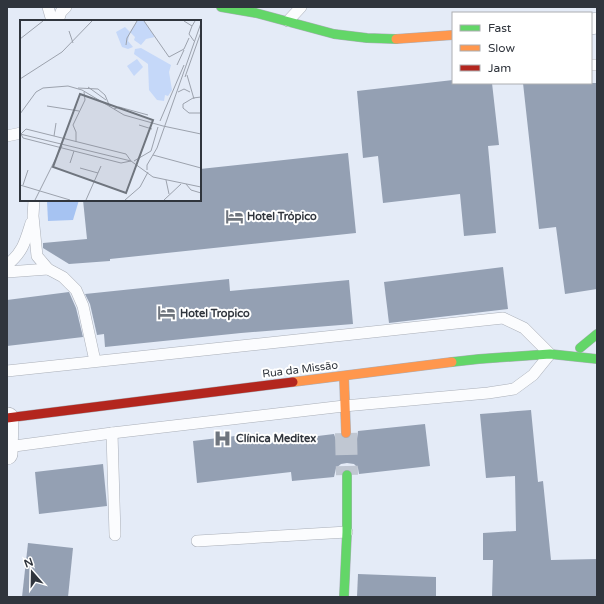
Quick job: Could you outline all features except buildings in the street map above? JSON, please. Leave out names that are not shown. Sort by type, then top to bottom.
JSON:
[{"type":"main road","points":[[221,7],[253,10],[334,34],[378,39],[452,35]]},
{"type":"main road","points":[[580,348],[597,334]]},
{"type":"main road","points":[[550,354],[597,343]]},
{"type":"main road","name":"Rua da Missão","points":[[7,413],[479,360],[550,354],[597,359]]},
{"type":"main road","points":[[344,376],[346,433]]},
{"type":"main road","points":[[344,597],[348,532],[347,475]]},
{"type":"street","points":[[7,413],[7,450]]},
{"type":"lane","points":[[48,7],[52,20]]},
{"type":"lane","points":[[58,20],[61,12],[66,7]]},
{"type":"lane","points":[[288,21],[301,7]]},
{"type":"lane","points":[[7,136],[20,133]]},
{"type":"lane","points":[[34,201],[33,216],[37,256],[48,268],[63,277],[76,290],[84,306],[95,361]]},
{"type":"lane","points":[[7,265],[19,254],[24,244],[33,216]]},
{"type":"lane","points":[[7,272],[48,268]]},
{"type":"lane","points":[[7,371],[502,318],[524,328],[550,354],[533,375],[514,389],[488,393],[344,406],[112,434],[7,450]]},
{"type":"lane","points":[[112,434],[115,535]]},
{"type":"lane","points":[[197,541],[348,532]]},
{"type":"water","points":[[47,201],[79,201],[73,220],[48,221]]},
{"type":"tunnel","points":[[346,433],[347,475]]},
{"type":"traffic: fast","points":[[221,7],[256,13],[334,34],[367,38],[396,39]]},
{"type":"traffic: fast","points":[[580,348],[597,334]]},
{"type":"traffic: fast","points":[[452,362],[550,354],[597,359]]},
{"type":"traffic: fast","points":[[344,597],[347,532],[347,475]]},
{"type":"traffic: slow","points":[[396,39],[452,35]]},
{"type":"traffic: slow","points":[[293,382],[452,362]]},
{"type":"traffic: slow","points":[[344,376],[346,433]]},
{"type":"traffic: jam","points":[[7,418],[293,382]]},
{"type":"place","name":"Hotel Trópico","points":[[234,216]]},
{"type":"place","name":"Hotel Tropico","points":[[167,313]]},
{"type":"place","name":"Clínica Meditex","points":[[223,438]]}]
